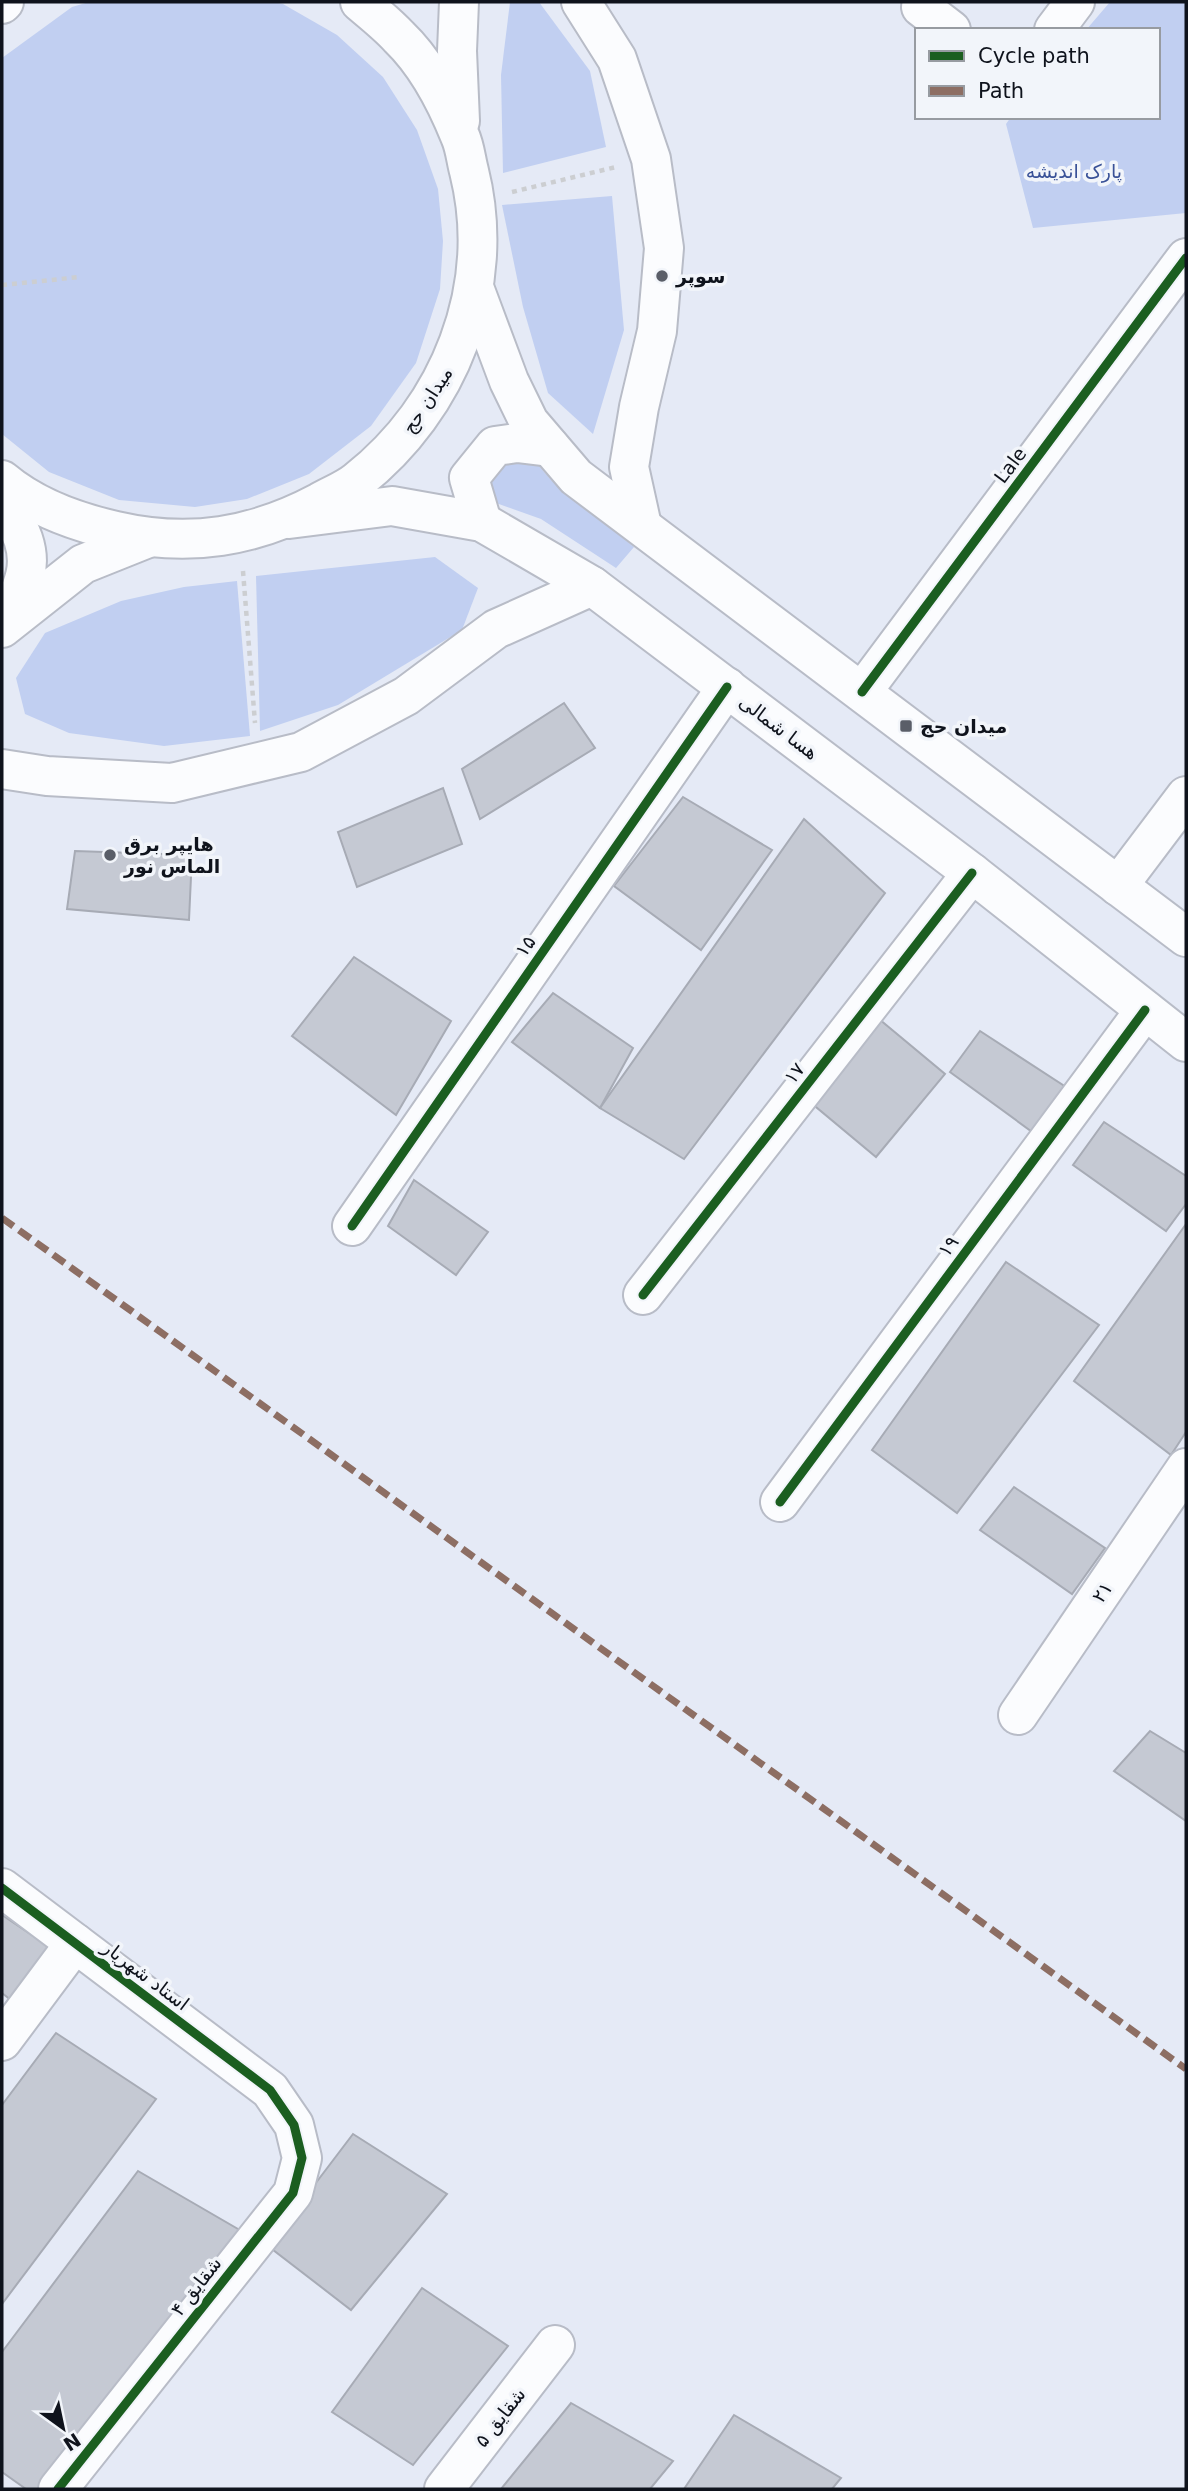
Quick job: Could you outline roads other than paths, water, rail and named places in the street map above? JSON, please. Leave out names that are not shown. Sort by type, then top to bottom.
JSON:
[{"type":"main road","name":"میدان حج","points":[[2,480],[15,491],[78,523],[148,538],[194,540],[240,534],[289,519],[356,482],[412,429],[452,363],[475,290],[479,245],[477,200],[461,137],[436,85],[401,38],[360,2]]},
{"type":"main road","points":[[459,2],[457,51],[461,137]]},
{"type":"main road","points":[[581,2],[617,59],[651,159],[664,248],[657,331],[639,407],[629,467],[642,526]]},
{"type":"main road","points":[[1056,28],[1075,2]]},
{"type":"main road","points":[[921,7],[948,28]]},
{"type":"main road","name":"Lale","points":[[862,692],[1186,258]]},
{"type":"main road","points":[[475,290],[509,381],[529,422],[576,477],[1186,937]]},
{"type":"main road","points":[[482,522],[468,478],[495,446],[517,443],[550,447]]},
{"type":"main road","name":"هسا شمالی","points":[[289,519],[392,506],[482,522],[592,586],[972,873],[1186,1042]]},
{"type":"main road","points":[[2,511],[19,526],[25,545],[26,573],[4,625]]},
{"type":"main road","points":[[4,625],[83,564],[148,538]]},
{"type":"main road","points":[[2,769],[47,776],[172,783],[301,752],[406,696],[496,629],[592,586]]},
{"type":"main road","name":"۱۵","points":[[352,1226],[727,687]]},
{"type":"main road","points":[[1118,886],[1186,796]]},
{"type":"main road","name":"۱۷","points":[[643,1295],[972,873]]},
{"type":"main road","name":"۱۹","points":[[780,1502],[1145,1010]]},
{"type":"main road","name":"۲۱","points":[[1018,1715],[1186,1468]]},
{"type":"main road","name":"استاد شهریار","points":[[2,1888],[270,2090]]},
{"type":"main road","points":[[2,2041],[75,1943]]},
{"type":"main road","name":"شقایق ۴","points":[[58,2489],[293,2193],[302,2158],[294,2125],[270,2090]]},
{"type":"main road","name":"شقایق ۵","points":[[444,2489],[555,2345]]},
{"type":"place","name":"سوپر","points":[[662,276]]},
{"type":"place","name":"میدان حج","points":[[906,726]]},
{"type":"place","name":"هایپر برق الماس نور","points":[[110,855]]},
{"type":"park label","name":"پارک اندیشه","points":[[1074,171]]}]
